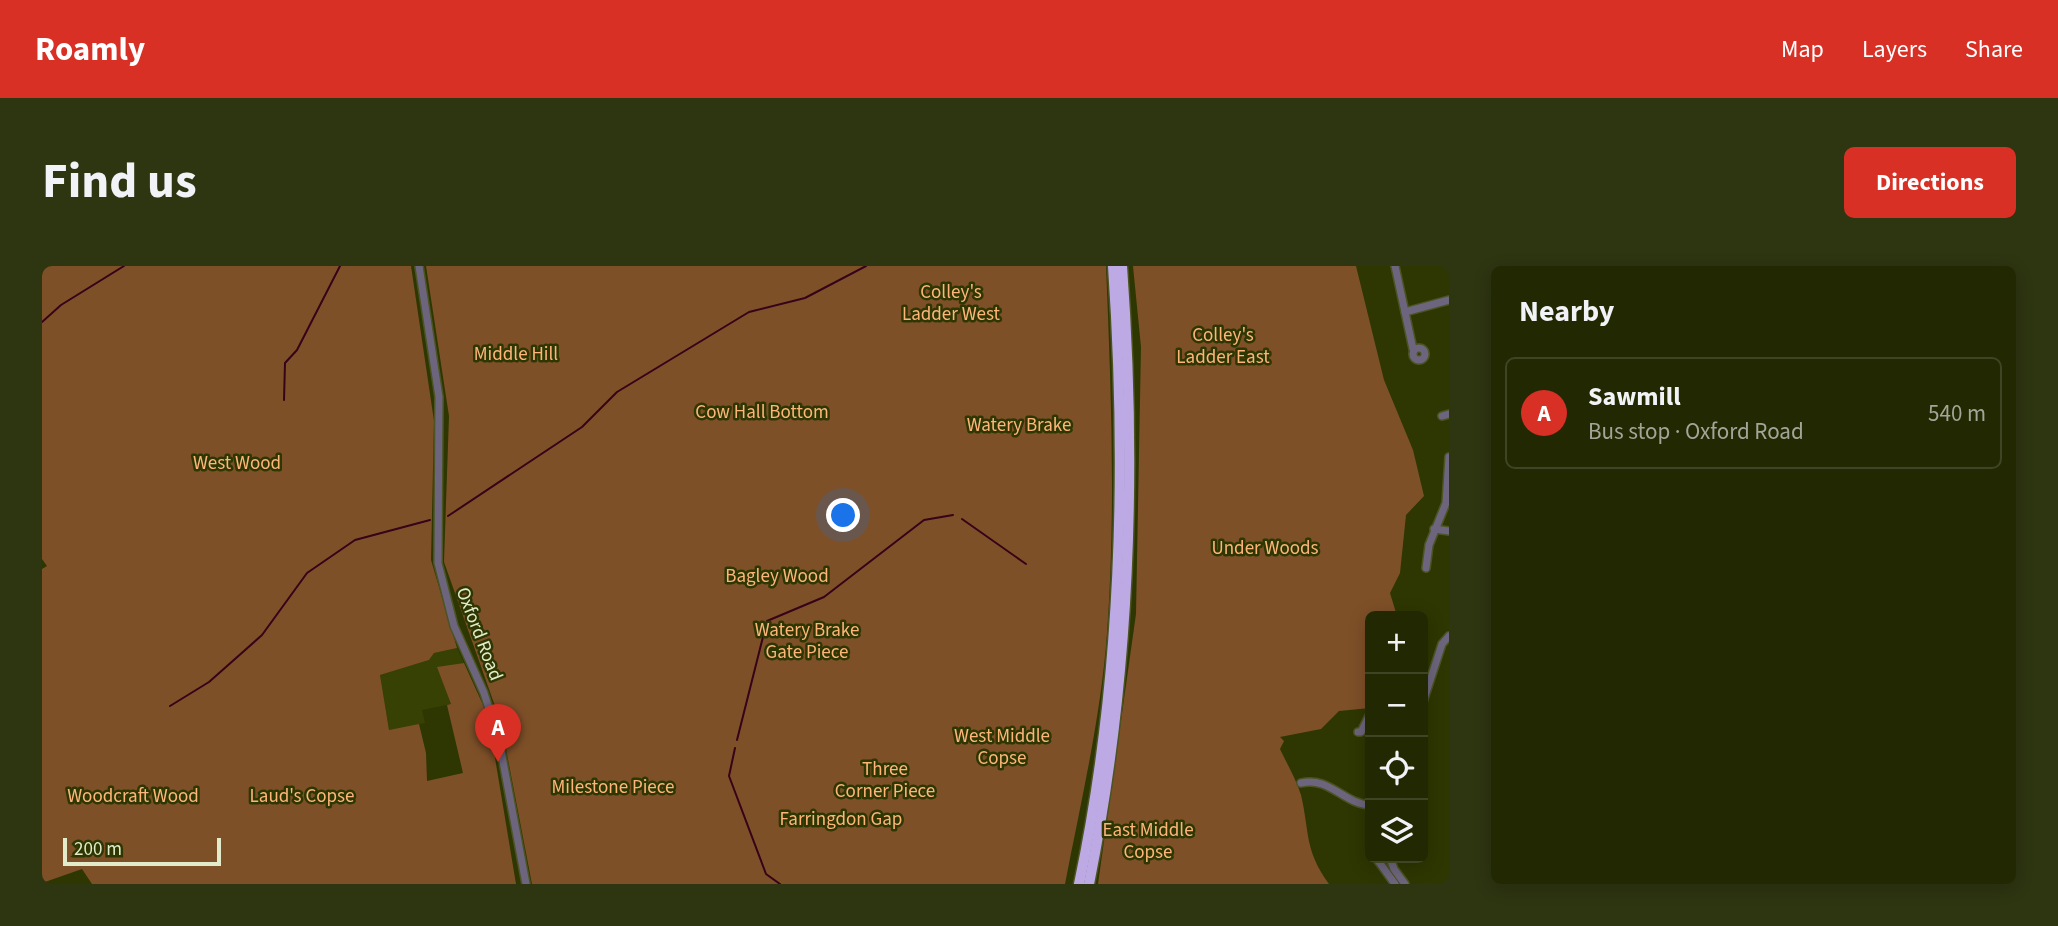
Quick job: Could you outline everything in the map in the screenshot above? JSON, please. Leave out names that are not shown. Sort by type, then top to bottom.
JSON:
[{"type":"highway","points":[[1079,884],[1097,784],[1116,609],[1121,442],[1113,266]]},
{"type":"highway","points":[[1089,884],[1106,785],[1126,596],[1130,442],[1122,266]]},
{"type":"street","name":"Oxford Road","points":[[419,266],[439,397],[438,563],[454,626],[484,693],[499,740],[526,884]]},
{"type":"street","points":[[1395,266],[1413,349]]},
{"type":"street","points":[[1405,312],[1449,300]]},
{"type":"street","points":[[1426,568],[1434,530],[1446,503],[1449,457]]},
{"type":"street","points":[[1434,530],[1449,531]]},
{"type":"street","points":[[1428,687],[1442,644],[1449,636]]},
{"type":"street","points":[[1358,732],[1361,732],[1365,724]]},
{"type":"street","points":[[1301,783],[1314,780],[1337,789],[1356,804],[1365,805]]},
{"type":"street","points":[[1380,863],[1395,884]]},
{"type":"street","points":[[1391,863],[1405,884]]},
{"type":"shaded area","points":[[457,648],[464,663],[438,668],[451,704],[422,710],[425,723],[389,730],[380,675],[429,660],[434,653]]},
{"type":"green space","name":"West Wood","points":[[42,266],[411,266],[434,421],[431,560],[457,648],[434,653],[429,660],[380,675],[389,730],[419,724],[426,753],[427,781],[463,773],[447,705],[451,704],[437,667],[464,663],[488,716],[516,884],[92,884],[82,869],[42,883],[42,569],[47,566],[42,559]]},
{"type":"green space","name":"Bagley Wood","points":[[426,266],[1106,266],[1112,495],[1107,633],[1095,727],[1065,884],[532,884],[501,723],[444,562],[449,416]]},
{"type":"green space","name":"Under Woods","points":[[1133,266],[1356,266],[1384,380],[1413,450],[1424,496],[1406,515],[1400,573],[1390,593],[1395,611],[1365,611],[1365,708],[1339,711],[1321,729],[1280,737],[1284,741],[1280,749],[1301,795],[1315,861],[1329,884],[1098,884],[1136,614],[1141,347]]},
{"type":"waterway","points":[[42,322],[61,305],[124,266]]},
{"type":"waterway","points":[[284,400],[285,363],[297,350],[340,266]]},
{"type":"waterway","points":[[448,516],[582,427],[617,392],[749,312],[805,298],[866,266]]},
{"type":"waterway","points":[[737,740],[767,621],[824,597],[924,520],[953,515]]},
{"type":"waterway","points":[[962,519],[1026,564]]},
{"type":"waterway","points":[[170,706],[209,682],[262,635],[307,573],[355,540],[430,520]]},
{"type":"waterway","points":[[735,748],[729,776],[766,874],[780,884]]},
{"type":"place","name":"Sawmill","points":[[498,762]]},
{"type":"park label","name":"Colley's Ladder West","points":[[951,303]]},
{"type":"park label","name":"Colley's Ladder East","points":[[1223,346]]},
{"type":"park label","name":"Middle Hill","points":[[516,354]]},
{"type":"park label","name":"Cow Hall Bottom","points":[[762,412]]},
{"type":"park label","name":"Watery Brake","points":[[1019,425]]},
{"type":"park label","name":"Watery Brake Gate Piece","points":[[807,641]]},
{"type":"park label","name":"West Middle Copse","points":[[1002,747]]},
{"type":"park label","name":"Three Corner Piece","points":[[885,780]]},
{"type":"park label","name":"Milestone Piece","points":[[613,787]]},
{"type":"park label","name":"Woodcraft Wood","points":[[133,796]]},
{"type":"park label","name":"Laud's Copse","points":[[302,796]]},
{"type":"park label","name":"Farringdon Gap","points":[[841,819]]},
{"type":"park label","name":"East Middle Copse","points":[[1148,841]]}]
